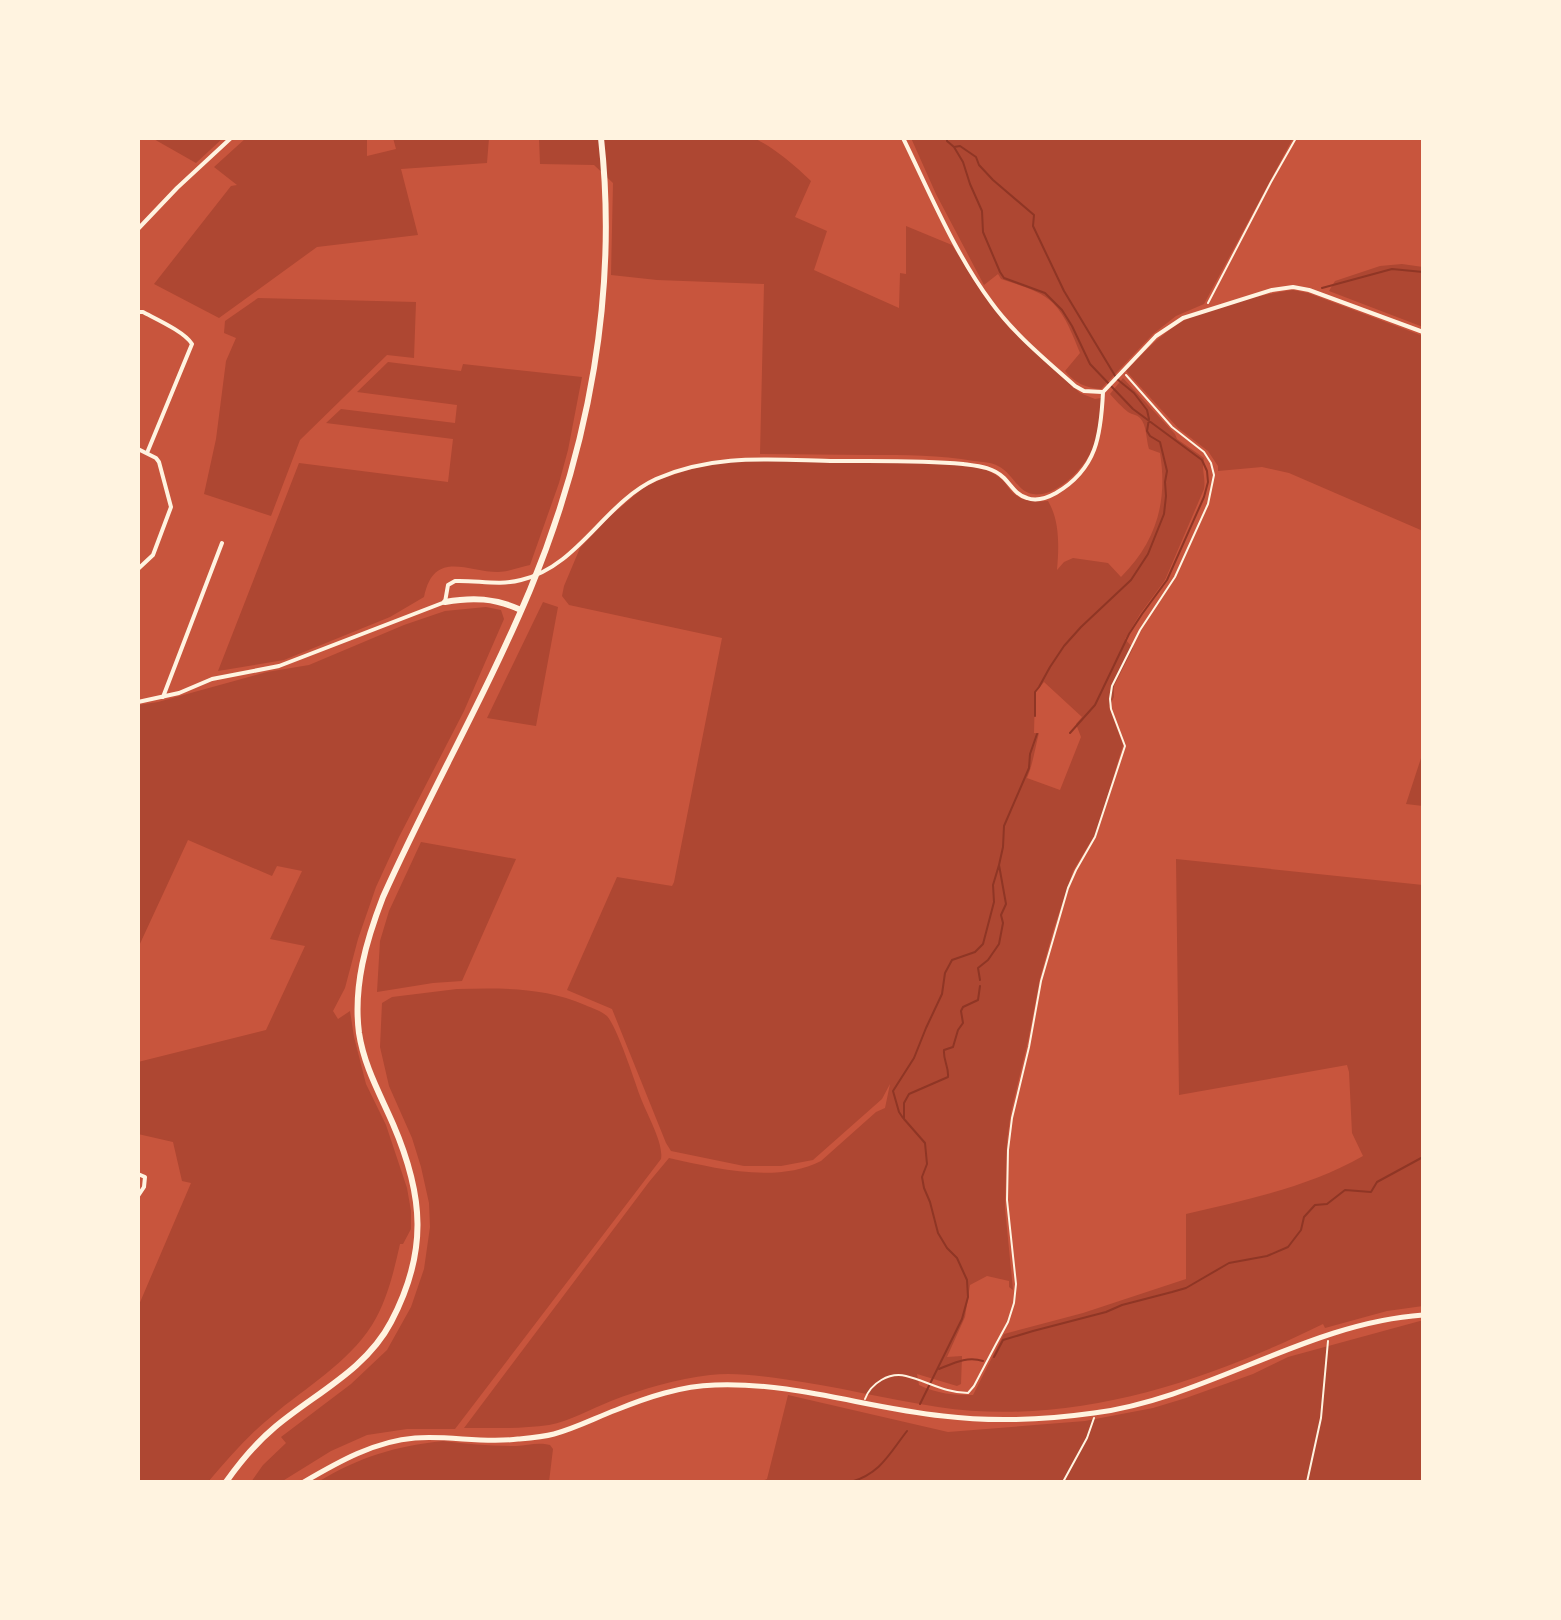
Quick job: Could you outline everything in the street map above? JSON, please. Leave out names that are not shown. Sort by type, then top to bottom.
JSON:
[{"type":"main road","points":[[226,1482],[272,1429],[345,1375],[378,1342],[395,1313],[414,1266],[419,1225],[415,1188],[406,1155],[365,1059],[359,1033],[358,990],[368,938],[383,897],[521,610],[568,482],[595,369],[603,303],[607,236],[601,138]]},
{"type":"main road","points":[[445,602],[484,599],[506,603],[521,610]]},
{"type":"street","points":[[138,229],[231,138]]},
{"type":"street","points":[[903,138],[953,240],[993,304],[1075,386],[1090,393],[1105,390],[1165,329],[1183,318],[1272,290],[1293,287],[1309,290],[1423,332]]},
{"type":"street","points":[[138,312],[167,325],[192,344],[147,453]]},
{"type":"street","points":[[138,702],[179,693],[212,679],[292,662],[445,602],[448,585],[455,581],[504,583],[524,580],[547,571],[641,487],[672,473],[718,461],[761,458],[963,464],[991,469],[1022,496],[1041,499],[1069,484],[1091,458],[1101,428],[1105,390]]},
{"type":"street","points":[[138,449],[159,462],[171,505],[153,555],[138,569]]},
{"type":"street","points":[[163,697],[222,543]]},
{"type":"street","points":[[138,1174],[146,1181],[138,1196]]},
{"type":"street","points":[[304,1482],[373,1447],[413,1438],[513,1440],[553,1434],[664,1392],[711,1385],[751,1384],[793,1389],[942,1416],[969,1418],[1038,1419],[1095,1413],[1174,1395],[1358,1326],[1399,1316],[1423,1315]]},
{"type":"path","points":[[1205,310],[1296,138]]},
{"type":"path","points":[[863,1402],[873,1385],[885,1378],[905,1375],[922,1383],[962,1393],[970,1391],[1013,1309],[1016,1284],[1007,1200],[1012,1118],[1041,981],[1068,888],[1095,837],[1125,746],[1111,709],[1110,693],[1140,630],[1175,577],[1211,493],[1213,468],[1207,457],[1117,377]]},
{"type":"path","points":[[1307,1482],[1321,1418],[1329,1335]]},
{"type":"path","points":[[1063,1482],[1087,1438],[1095,1413]]},
{"type":"shaded area","points":[[152,138],[223,138],[196,163]]},
{"type":"shaded area","points":[[246,138],[367,138],[367,156],[396,149],[393,138],[489,138],[487,163],[401,169],[418,235],[317,247],[219,318],[154,284],[231,186],[237,185],[214,167]]},
{"type":"shaded area","points":[[539,138],[754,138],[784,157],[811,181],[795,217],[827,231],[814,270],[899,308],[900,273],[906,274],[906,226],[952,245],[984,296],[1010,329],[1080,393],[1101,398],[1099,431],[1087,459],[1059,487],[1034,494],[1022,489],[1004,470],[987,462],[922,456],[760,454],[764,284],[611,275],[613,183],[594,165],[540,164]]},
{"type":"shaded area","points":[[911,138],[1293,138],[1204,304],[1176,316],[1153,334],[1101,389],[1081,384],[1065,371],[1080,353],[1065,320],[1048,298],[1001,279],[998,274],[984,285],[936,194]]},
{"type":"shaded area","points":[[1402,264],[1423,267],[1423,327],[1329,291],[1335,281],[1380,266]]},
{"type":"shaded area","points":[[1293,290],[1423,336],[1423,531],[1289,473],[1262,467],[1218,471],[1208,451],[1178,428],[1126,371],[1164,334],[1190,318],[1234,302]]},
{"type":"shaded area","points":[[258,298],[416,302],[414,358],[387,355],[300,440],[271,516],[204,494],[216,439],[226,361],[236,338],[224,333],[225,321]]},
{"type":"shaded area","points":[[388,362],[461,371],[463,364],[582,377],[559,483],[530,565],[498,572],[453,566],[444,568],[435,573],[424,597],[390,617],[284,660],[218,671],[299,463],[448,482],[453,439],[326,423],[341,409],[455,423],[457,405],[357,392]]},
{"type":"shaded area","points":[[1123,378],[1177,439],[1204,458],[1204,489],[1165,580],[1125,639],[1133,648],[1114,686],[1114,697],[1109,707],[1123,745],[1097,831],[1073,871],[1040,978],[1007,1141],[1005,1208],[1013,1290],[1009,1287],[1009,1281],[987,1276],[970,1285],[965,1317],[947,1357],[962,1356],[961,1384],[957,1386],[917,1374],[919,1385],[946,1393],[973,1395],[1004,1334],[1083,1313],[1186,1279],[1186,1214],[1299,1184],[1363,1156],[1352,1133],[1347,1065],[1179,1095],[1176,859],[1423,885],[1423,1306],[1387,1311],[1325,1328],[1323,1324],[1232,1364],[1184,1381],[1087,1405],[1038,1411],[988,1412],[938,1407],[783,1379],[719,1374],[647,1389],[549,1425],[464,1428],[669,1158],[745,1172],[785,1172],[803,1168],[821,1161],[876,1112],[885,1108],[890,1084],[882,1099],[813,1160],[781,1166],[744,1166],[671,1151],[612,1009],[567,990],[617,877],[672,886],[674,882],[722,638],[569,605],[562,596],[580,548],[608,518],[643,488],[661,479],[711,464],[760,459],[952,464],[989,471],[1025,500],[1048,501],[1057,526],[1057,570],[1073,558],[1108,563],[1121,577],[1143,550],[1157,520],[1162,471],[1160,453],[1149,449],[1142,421],[1110,394]],"holes":[[[1044,682],[1082,717],[1076,724],[1081,737],[1060,790],[1027,778],[1039,733],[1034,733],[1035,693]]]},
{"type":"shaded area","points":[[543,602],[558,607],[536,726],[487,718]]},
{"type":"shaded area","points":[[486,607],[501,610],[504,619],[464,711],[376,887],[345,988],[333,1011],[338,1019],[350,1011],[366,1084],[386,1125],[407,1188],[411,1229],[403,1244],[400,1244],[386,1296],[372,1325],[351,1352],[255,1431],[208,1482],[138,1482],[138,1307],[191,1183],[182,1181],[173,1142],[138,1134],[138,1062],[266,1030],[305,946],[270,939],[302,871],[277,866],[272,876],[188,840],[138,948],[138,705],[267,672],[309,665],[445,611]]},
{"type":"shaded area","points":[[1423,752],[1423,806],[1406,804]]},
{"type":"shaded area","points":[[421,842],[516,859],[462,981],[377,992],[380,941],[389,911]]},
{"type":"shaded area","points":[[457,989],[538,992],[570,999],[607,1016],[657,1137],[661,1159],[455,1429],[407,1429],[367,1435],[331,1451],[281,1482],[251,1482],[263,1465],[286,1443],[281,1437],[351,1384],[387,1350],[411,1307],[424,1269],[430,1227],[429,1203],[412,1138],[389,1086],[380,1047],[382,1003],[392,997]]},
{"type":"shaded area","points":[[1423,1321],[1423,1482],[759,1482],[767,1479],[788,1395],[948,1432],[1085,1421],[1153,1408],[1253,1374],[1288,1357]]},
{"type":"shaded area","points":[[443,1441],[498,1446],[550,1445],[553,1449],[549,1482],[318,1482],[378,1454]]},
{"type":"waterway","points":[[947,138],[954,147],[960,146],[976,157],[993,180],[1034,215],[1033,226],[1064,291],[1117,379],[1134,393],[1147,410],[1147,431],[1160,442],[1167,471],[1164,514],[1148,554],[1131,580],[1064,646],[1035,692],[1035,716]]},
{"type":"waterway","points":[[954,147],[982,211],[983,232],[1004,278],[1045,293],[1062,310],[1090,364],[1133,409],[1202,460],[1207,471],[1204,497],[1167,580],[1129,634],[1095,705],[1070,733]]},
{"type":"waterway","points":[[1322,288],[1392,269],[1423,272]]},
{"type":"waterway","points":[[980,980],[978,968],[999,944],[1003,923],[1001,915],[1006,904],[999,865],[1004,826],[1029,768],[1037,734]]},
{"type":"waterway","points":[[903,1118],[893,1091],[914,1058],[942,994],[945,973],[952,960],[975,952],[983,944],[994,902],[993,885],[999,865]]},
{"type":"waterway","points":[[920,1404],[962,1319],[968,1297],[967,1280],[957,1258],[938,1233],[922,1177],[927,1164],[925,1143],[904,1119],[904,1103],[909,1094],[948,1077],[944,1050],[953,1047],[963,1023],[961,1011],[978,1000],[980,986]]},
{"type":"waterway","points":[[994,1357],[1003,1340],[1186,1288],[1229,1263],[1267,1256],[1288,1247],[1301,1230],[1304,1217],[1315,1205],[1327,1204],[1345,1190],[1371,1192],[1377,1182],[1423,1157]]},
{"type":"waterway","points":[[939,1369],[966,1360],[983,1361]]},
{"type":"waterway","points":[[851,1482],[877,1468],[907,1431]]}]
